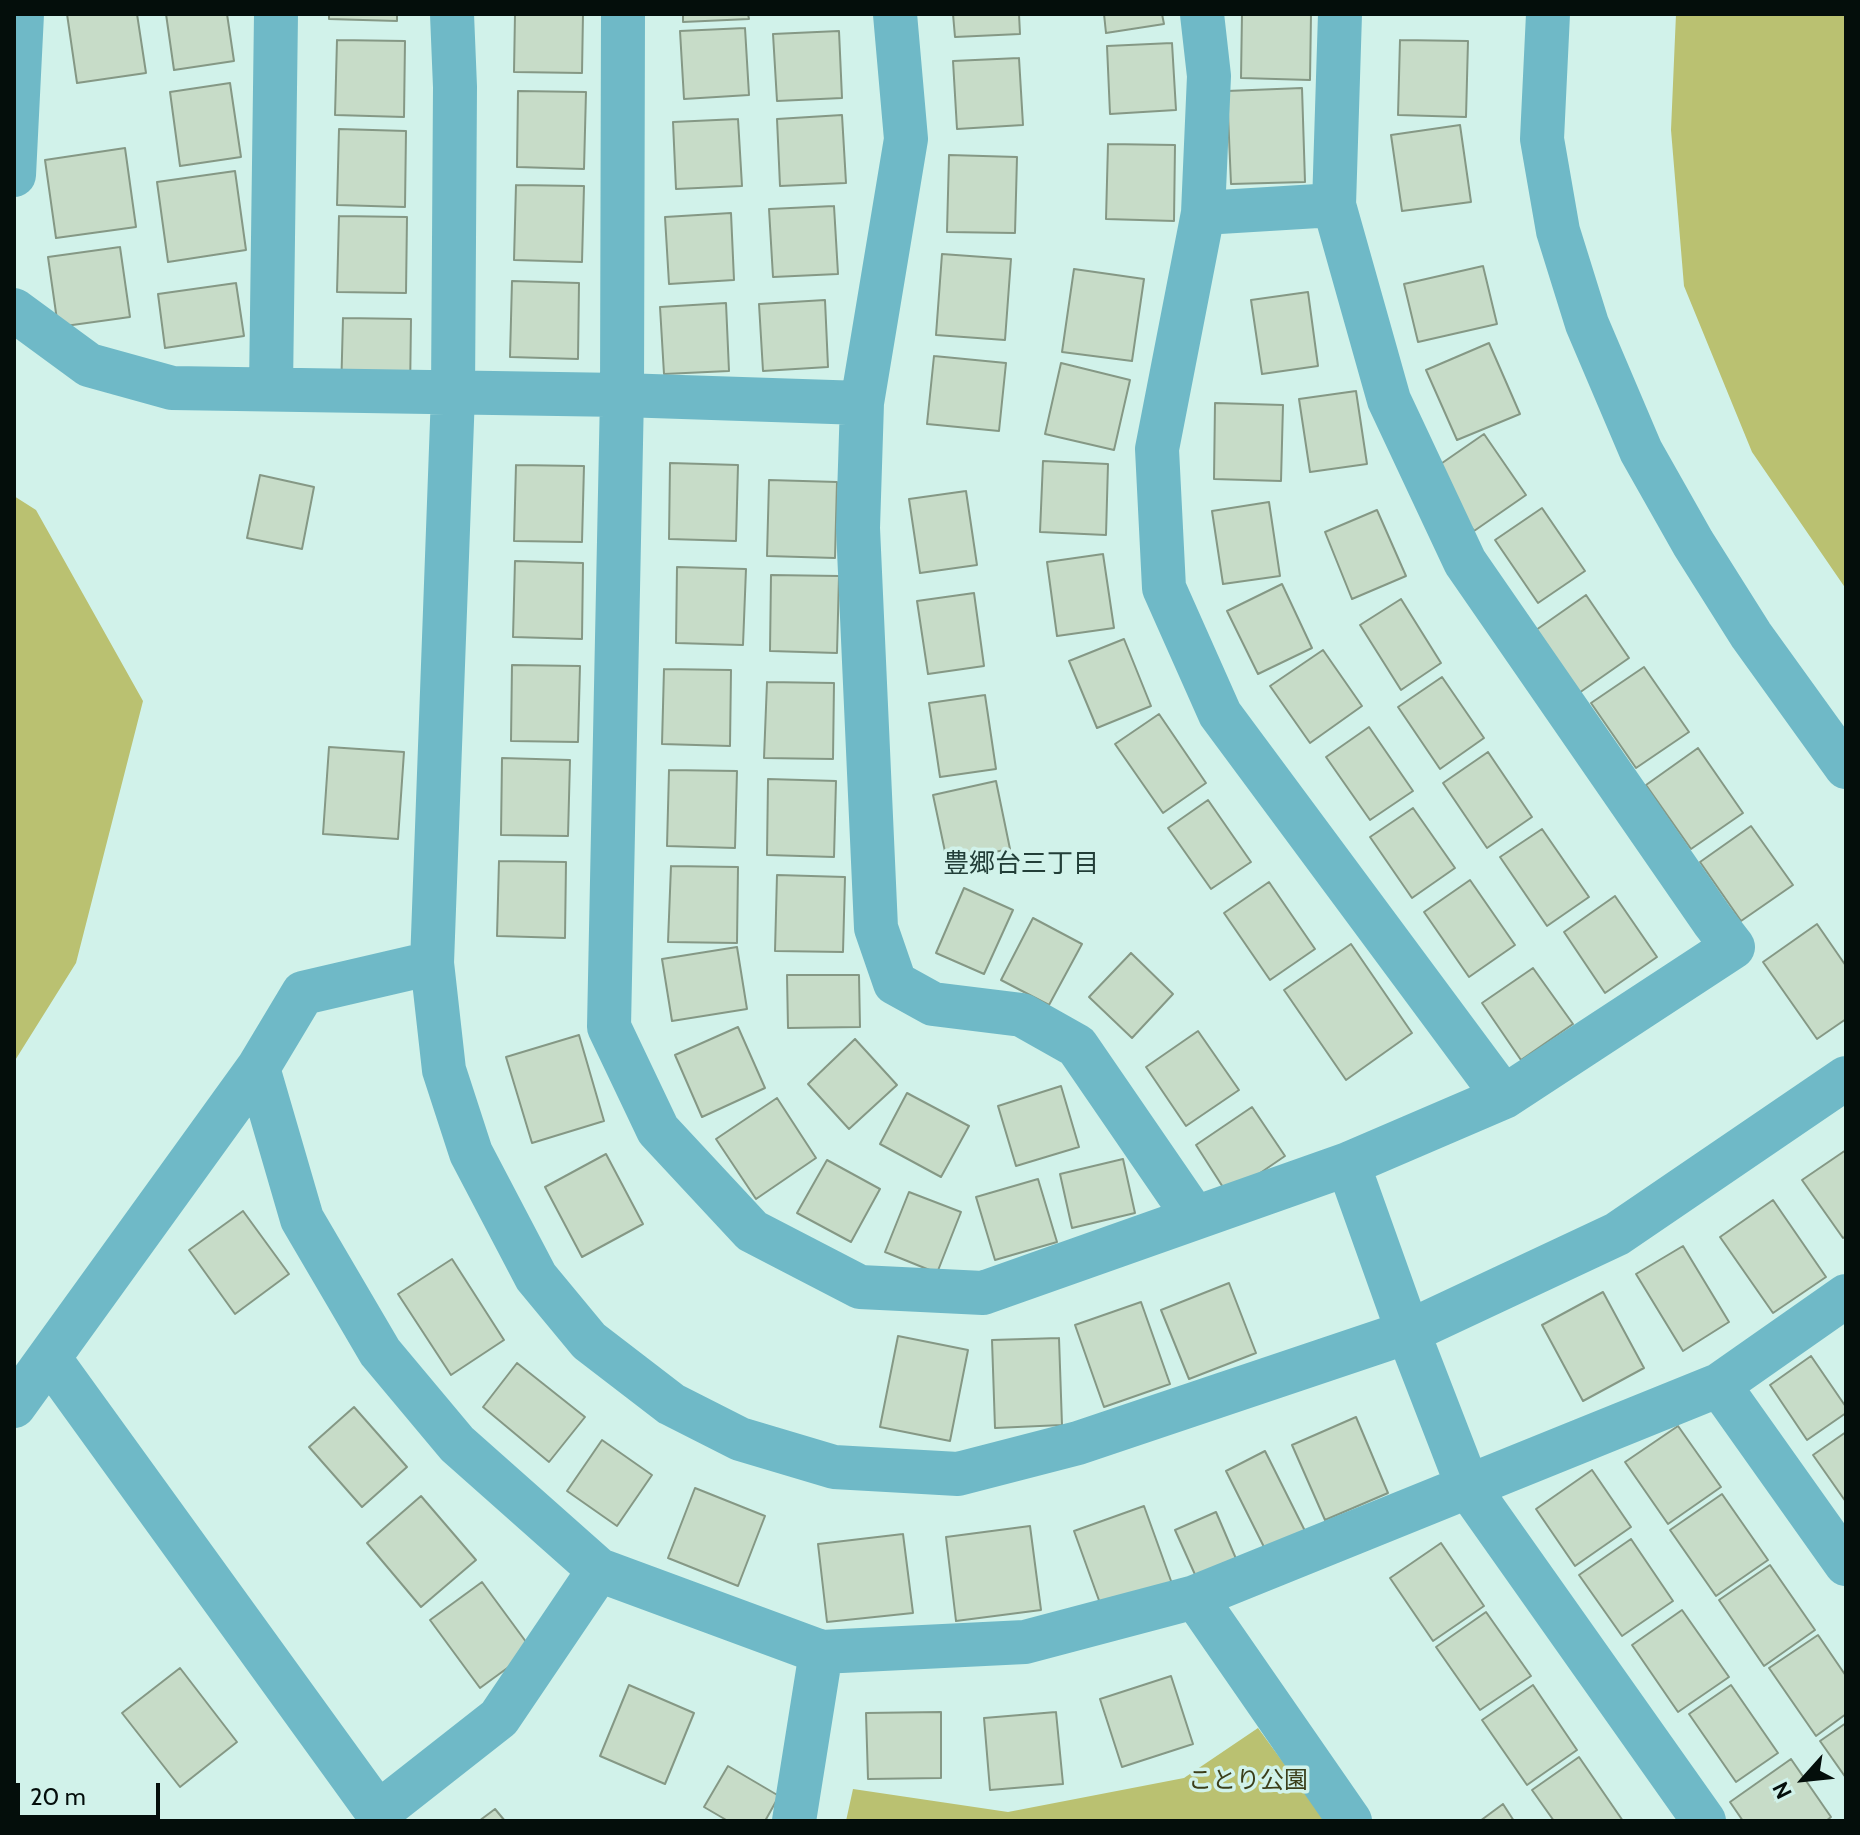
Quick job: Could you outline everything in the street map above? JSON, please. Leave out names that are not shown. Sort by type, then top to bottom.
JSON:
[{"type":"street","points":[[14,175],[22,14]]},
{"type":"street","points":[[271,388],[276,14]]},
{"type":"street","points":[[452,14],[455,87],[453,394],[432,963],[444,1070],[471,1153],[536,1277],[589,1341],[671,1404],[740,1439],[834,1467],[958,1474],[1078,1443],[1408,1332],[1617,1234],[1846,1078]]},
{"type":"street","points":[[623,14],[622,395],[609,1027],[658,1130],[752,1231],[860,1287],[983,1293],[1348,1164],[1504,1097],[1733,947],[1465,562],[1389,400],[1334,205],[1340,14]]},
{"type":"street","points":[[895,14],[906,139],[862,403],[858,528],[876,928],[895,983],[933,1004],[1022,1015],[1077,1046],[1195,1218]]},
{"type":"street","points":[[1202,14],[1209,76],[1203,213],[1157,449],[1164,588],[1220,714],[1504,1097]]},
{"type":"street","points":[[1548,14],[1542,139],[1558,231],[1587,324],[1641,451],[1693,543],[1751,635],[1846,767]]},
{"type":"street","points":[[1203,213],[1334,205]]},
{"type":"street","points":[[14,310],[89,365],[172,388],[622,395],[862,403]]},
{"type":"street","points":[[14,1406],[258,1068],[303,993],[432,963]]},
{"type":"street","points":[[258,1068],[302,1219],[380,1352],[457,1444],[599,1570],[821,1652],[1025,1642],[1195,1597],[1719,1385],[1846,1296]]},
{"type":"street","points":[[1348,1164],[1468,1487],[1704,1821]]},
{"type":"street","points":[[49,1358],[380,1817],[499,1718],[599,1570]]},
{"type":"street","points":[[1719,1385],[1846,1564]]},
{"type":"street","points":[[1195,1597],[1350,1821]]},
{"type":"street","points":[[794,1821],[821,1652]]},
{"type":"green space","points":[[1676,14],[1846,14],[1846,589],[1752,452],[1684,286],[1671,130]]},
{"type":"green space","points":[[14,496],[36,510],[143,701],[76,963],[14,1062]]},
{"type":"green space","name":"ことり公園","points":[[1258,1728],[1326,1821],[846,1821],[853,1789],[1008,1812],[1184,1778]]},
{"type":"building","points":[[67,14],[137,14],[146,73],[77,83]]},
{"type":"building","points":[[166,14],[227,14],[234,61],[174,70]]},
{"type":"building","points":[[329,14],[397,14],[397,21],[329,19]]},
{"type":"building","points":[[515,14],[583,14],[582,73],[514,72]]},
{"type":"building","points":[[683,14],[748,14],[749,19],[683,22]]},
{"type":"building","points":[[953,14],[1019,14],[1020,34],[955,37]]},
{"type":"building","points":[[1104,14],[1162,14],[1164,24],[1106,33]]},
{"type":"building","points":[[1242,14],[1311,14],[1310,80],[1241,78]]},
{"type":"building","points":[[745,28],[749,95],[684,99],[680,31]]},
{"type":"building","points":[[839,31],[842,98],[777,101],[773,34]]},
{"type":"building","points":[[337,40],[405,41],[404,117],[335,115]]},
{"type":"building","points":[[1400,40],[1468,41],[1466,117],[1398,115]]},
{"type":"building","points":[[1172,43],[1176,110],[1110,114],[1107,46]]},
{"type":"building","points":[[1019,58],[1023,125],[957,129],[953,61]]},
{"type":"building","points":[[230,83],[241,157],[180,166],[170,92]]},
{"type":"building","points":[[1302,88],[1305,182],[1231,184],[1227,91]]},
{"type":"building","points":[[518,91],[586,92],[584,169],[517,167]]},
{"type":"building","points":[[842,115],[846,183],[780,186],[777,119]]},
{"type":"building","points":[[738,119],[742,186],[676,189],[673,122]]},
{"type":"building","points":[[1460,125],[1471,202],[1402,211],[1391,135]]},
{"type":"building","points":[[339,129],[406,131],[405,207],[337,205]]},
{"type":"building","points":[[1108,144],[1175,145],[1174,221],[1106,219]]},
{"type":"building","points":[[125,148],[136,227],[56,238],[45,160]]},
{"type":"building","points":[[949,155],[1017,157],[1015,233],[947,232]]},
{"type":"building","points":[[235,171],[246,250],[168,262],[157,182]]},
{"type":"building","points":[[516,185],[584,186],[582,262],[514,260]]},
{"type":"building","points":[[834,206],[838,274],[773,277],[769,209]]},
{"type":"building","points":[[731,213],[734,280],[669,284],[665,217]]},
{"type":"building","points":[[339,216],[407,217],[406,293],[337,292]]},
{"type":"building","points":[[120,247],[130,317],[58,327],[48,257]]},
{"type":"building","points":[[942,254],[1011,259],[1005,340],[936,335]]},
{"type":"building","points":[[1483,266],[1497,324],[1418,342],[1404,284]]},
{"type":"building","points":[[1074,269],[1144,279],[1132,361],[1062,352]]},
{"type":"building","points":[[512,281],[579,283],[578,359],[510,357]]},
{"type":"building","points":[[236,283],[244,336],[165,348],[158,294]]},
{"type":"building","points":[[1308,292],[1318,366],[1262,374],[1251,300]]},
{"type":"building","points":[[825,300],[828,367],[763,371],[759,304]]},
{"type":"building","points":[[726,303],[729,371],[664,374],[660,307]]},
{"type":"building","points":[[343,318],[411,319],[410,395],[341,394]]},
{"type":"building","points":[[1489,343],[1520,414],[1457,440],[1426,370]]},
{"type":"building","points":[[934,356],[1006,363],[999,431],[927,424]]},
{"type":"building","points":[[1061,363],[1130,380],[1114,450],[1045,434]]},
{"type":"building","points":[[1356,391],[1367,464],[1310,472],[1299,399]]},
{"type":"building","points":[[1215,403],[1283,405],[1281,481],[1214,479]]},
{"type":"building","points":[[1484,434],[1526,495],[1474,531],[1432,470]]},
{"type":"building","points":[[1043,461],[1108,464],[1106,535],[1040,532]]},
{"type":"building","points":[[670,463],[738,465],[736,541],[669,539]]},
{"type":"building","points":[[516,465],[584,466],[582,542],[514,541]]},
{"type":"building","points":[[260,475],[314,487],[302,549],[247,538]]},
{"type":"building","points":[[769,480],[837,482],[835,558],[767,556]]},
{"type":"building","points":[[966,491],[977,565],[920,573],[909,499]]},
{"type":"building","points":[[1269,502],[1280,576],[1223,584],[1212,511]]},
{"type":"building","points":[[1542,508],[1585,571],[1538,603],[1495,540]]},
{"type":"building","points":[[1377,510],[1406,576],[1352,599],[1325,532]]},
{"type":"building","points":[[1103,554],[1114,628],[1057,636],[1047,562]]},
{"type":"building","points":[[515,561],[583,563],[582,639],[513,637]]},
{"type":"building","points":[[677,567],[746,569],[743,645],[676,643]]},
{"type":"building","points":[[771,575],[839,576],[837,653],[770,651]]},
{"type":"building","points":[[1282,584],[1312,648],[1258,674],[1227,611]]},
{"type":"building","points":[[974,593],[984,666],[928,674],[917,601]]},
{"type":"building","points":[[1586,595],[1629,658],[1579,693],[1536,630]]},
{"type":"building","points":[[1401,599],[1441,663],[1401,690],[1360,625]]},
{"type":"building","points":[[1124,639],[1151,706],[1097,728],[1069,661]]},
{"type":"building","points":[[1323,650],[1362,706],[1310,743],[1270,686]]},
{"type":"building","points":[[512,665],[580,666],[578,742],[511,741]]},
{"type":"building","points":[[1644,667],[1689,732],[1636,768],[1591,703]]},
{"type":"building","points":[[664,669],[731,670],[730,746],[662,744]]},
{"type":"building","points":[[1442,677],[1484,738],[1440,769],[1398,707]]},
{"type":"building","points":[[767,682],[834,683],[833,759],[764,758]]},
{"type":"building","points":[[985,695],[996,769],[940,777],[929,703]]},
{"type":"building","points":[[1159,714],[1206,783],[1163,813],[1115,744]]},
{"type":"building","points":[[1369,727],[1413,791],[1370,820],[1326,757]]},
{"type":"building","points":[[329,747],[404,752],[398,839],[323,834]]},
{"type":"building","points":[[1698,748],[1743,813],[1691,849],[1646,785]]},
{"type":"building","points":[[1488,752],[1532,817],[1487,848],[1443,783]]},
{"type":"building","points":[[502,758],[570,760],[568,836],[501,835]]},
{"type":"building","points":[[669,770],[737,771],[735,848],[667,846]]},
{"type":"building","points":[[768,779],[836,781],[834,857],[767,855]]},
{"type":"building","points":[[996,781],[1010,849],[947,861],[933,795]]},
{"type":"building","points":[[1208,800],[1251,862],[1211,889],[1168,828]]},
{"type":"building","points":[[1413,808],[1455,868],[1412,898],[1370,837]]},
{"type":"building","points":[[1751,826],[1793,885],[1741,921],[1700,862]]},
{"type":"building","points":[[1542,829],[1589,897],[1547,926],[1500,857]]},
{"type":"building","points":[[499,861],[566,862],[565,938],[497,936]]},
{"type":"building","points":[[671,866],[738,867],[737,943],[668,942]]},
{"type":"building","points":[[777,875],[845,877],[843,952],[775,951]]},
{"type":"building","points":[[1470,880],[1515,945],[1469,977],[1424,912]]},
{"type":"building","points":[[1269,882],[1315,949],[1270,980],[1224,913]]},
{"type":"building","points":[[964,888],[1013,910],[984,974],[936,953]]},
{"type":"building","points":[[1615,896],[1657,957],[1605,993],[1564,932]]},
{"type":"building","points":[[1033,918],[1082,944],[1049,1005],[1001,980]]},
{"type":"building","points":[[1817,924],[1846,966],[1846,1019],[1817,1039],[1763,962]]},
{"type":"building","points":[[1351,944],[1412,1033],[1346,1080],[1284,990]]},
{"type":"building","points":[[737,947],[747,1009],[672,1021],[662,959]]},
{"type":"building","points":[[1131,953],[1173,994],[1132,1038],[1089,997]]},
{"type":"building","points":[[1533,968],[1573,1024],[1521,1060],[1482,1003]]},
{"type":"building","points":[[787,975],[859,975],[860,1027],[788,1028]]},
{"type":"building","points":[[738,1027],[765,1088],[702,1117],[675,1055]]},
{"type":"building","points":[[1198,1031],[1239,1090],[1186,1126],[1146,1067]]},
{"type":"building","points":[[579,1035],[604,1121],[532,1143],[506,1057]]},
{"type":"building","points":[[855,1039],[897,1085],[849,1129],[808,1084]]},
{"type":"building","points":[[1061,1086],[1079,1147],[1016,1166],[998,1106]]},
{"type":"building","points":[[907,1093],[969,1126],[941,1177],[880,1144]]},
{"type":"building","points":[[777,1098],[816,1158],[756,1199],[716,1139]]},
{"type":"building","points":[[1252,1107],[1285,1156],[1228,1195],[1196,1145]]},
{"type":"building","points":[[1846,1150],[1846,1236],[1843,1238],[1802,1180]]},
{"type":"building","points":[[606,1154],[643,1224],[582,1257],[545,1187]]},
{"type":"building","points":[[1123,1159],[1135,1213],[1072,1228],[1060,1174]]},
{"type":"building","points":[[827,1160],[880,1189],[851,1242],[797,1213]]},
{"type":"building","points":[[1038,1179],[1057,1242],[995,1260],[976,1197]]},
{"type":"building","points":[[909,1192],[961,1212],[937,1273],[885,1252]]},
{"type":"building","points":[[1773,1200],[1826,1277],[1773,1313],[1720,1237]]},
{"type":"building","points":[[243,1211],[289,1274],[235,1314],[189,1250]]},
{"type":"building","points":[[1683,1246],[1729,1322],[1683,1351],[1636,1274]]},
{"type":"building","points":[[452,1259],[504,1340],[451,1375],[398,1294]]},
{"type":"building","points":[[1229,1283],[1256,1353],[1189,1379],[1161,1310]]},
{"type":"building","points":[[1603,1292],[1644,1368],[1583,1401],[1542,1325]]},
{"type":"building","points":[[1141,1302],[1170,1384],[1104,1407],[1075,1325]]},
{"type":"building","points":[[898,1336],[968,1350],[950,1441],[880,1427]]},
{"type":"building","points":[[1059,1338],[1062,1425],[995,1428],[992,1340]]},
{"type":"building","points":[[1811,1356],[1846,1407],[1846,1413],[1807,1440],[1770,1385]]},
{"type":"building","points":[[517,1363],[585,1417],[549,1462],[483,1407]]},
{"type":"building","points":[[354,1407],[407,1467],[362,1507],[309,1447]]},
{"type":"building","points":[[1356,1417],[1388,1493],[1325,1520],[1292,1445]]},
{"type":"building","points":[[1678,1426],[1721,1487],[1668,1524],[1625,1462]]},
{"type":"building","points":[[1846,1432],[1846,1502],[1813,1455]]},
{"type":"building","points":[[602,1440],[652,1475],[617,1526],[567,1491]]},
{"type":"building","points":[[1265,1451],[1307,1535],[1268,1555],[1226,1471]]},
{"type":"building","points":[[1592,1470],[1631,1527],[1575,1566],[1536,1509]]},
{"type":"building","points":[[695,1488],[765,1516],[738,1586],[668,1558]]},
{"type":"building","points":[[1722,1494],[1768,1560],[1716,1596],[1670,1530]]},
{"type":"building","points":[[421,1496],[476,1560],[421,1607],[367,1543]]},
{"type":"building","points":[[1144,1506],[1175,1592],[1105,1617],[1074,1531]]},
{"type":"building","points":[[1216,1512],[1237,1561],[1197,1579],[1175,1530]]},
{"type":"building","points":[[1030,1526],[1041,1610],[956,1621],[946,1537]]},
{"type":"building","points":[[903,1534],[913,1613],[827,1622],[818,1544]]},
{"type":"building","points":[[1631,1539],[1673,1601],[1622,1636],[1579,1575]]},
{"type":"building","points":[[1441,1543],[1484,1606],[1433,1641],[1390,1578]]},
{"type":"building","points":[[1770,1565],[1815,1630],[1764,1666],[1719,1600]]},
{"type":"building","points":[[482,1582],[532,1650],[480,1688],[430,1620]]},
{"type":"building","points":[[1682,1610],[1729,1677],[1678,1712],[1632,1645]]},
{"type":"building","points":[[1486,1612],[1531,1676],[1480,1710],[1436,1647]]},
{"type":"building","points":[[1818,1635],[1846,1676],[1846,1714],[1816,1736],[1769,1668]]},
{"type":"building","points":[[180,1668],[237,1742],[180,1787],[122,1713]]},
{"type":"building","points":[[1171,1676],[1193,1744],[1122,1767],[1100,1699]]},
{"type":"building","points":[[629,1685],[694,1713],[665,1784],[600,1756]]},
{"type":"building","points":[[1533,1685],[1577,1750],[1527,1785],[1482,1720]]},
{"type":"building","points":[[1731,1685],[1778,1753],[1736,1782],[1689,1714]]},
{"type":"building","points":[[941,1712],[941,1778],[868,1779],[866,1713]]},
{"type":"building","points":[[1056,1712],[1063,1784],[990,1790],[984,1718]]},
{"type":"building","points":[[1846,1723],[1846,1778],[1820,1741]]},
{"type":"building","points":[[1579,1757],[1623,1821],[1554,1821],[1532,1790]]},
{"type":"building","points":[[1791,1759],[1831,1817],[1826,1821],[1743,1821],[1730,1802]]},
{"type":"building","points":[[728,1766],[779,1796],[765,1821],[728,1821],[704,1807]]},
{"type":"building","points":[[1503,1804],[1514,1821],[1480,1821]]},
{"type":"building","points":[[495,1809],[505,1821],[479,1821]]},
{"type":"district","name":"豊郷台三丁目","points":[[1021,864]]}]
